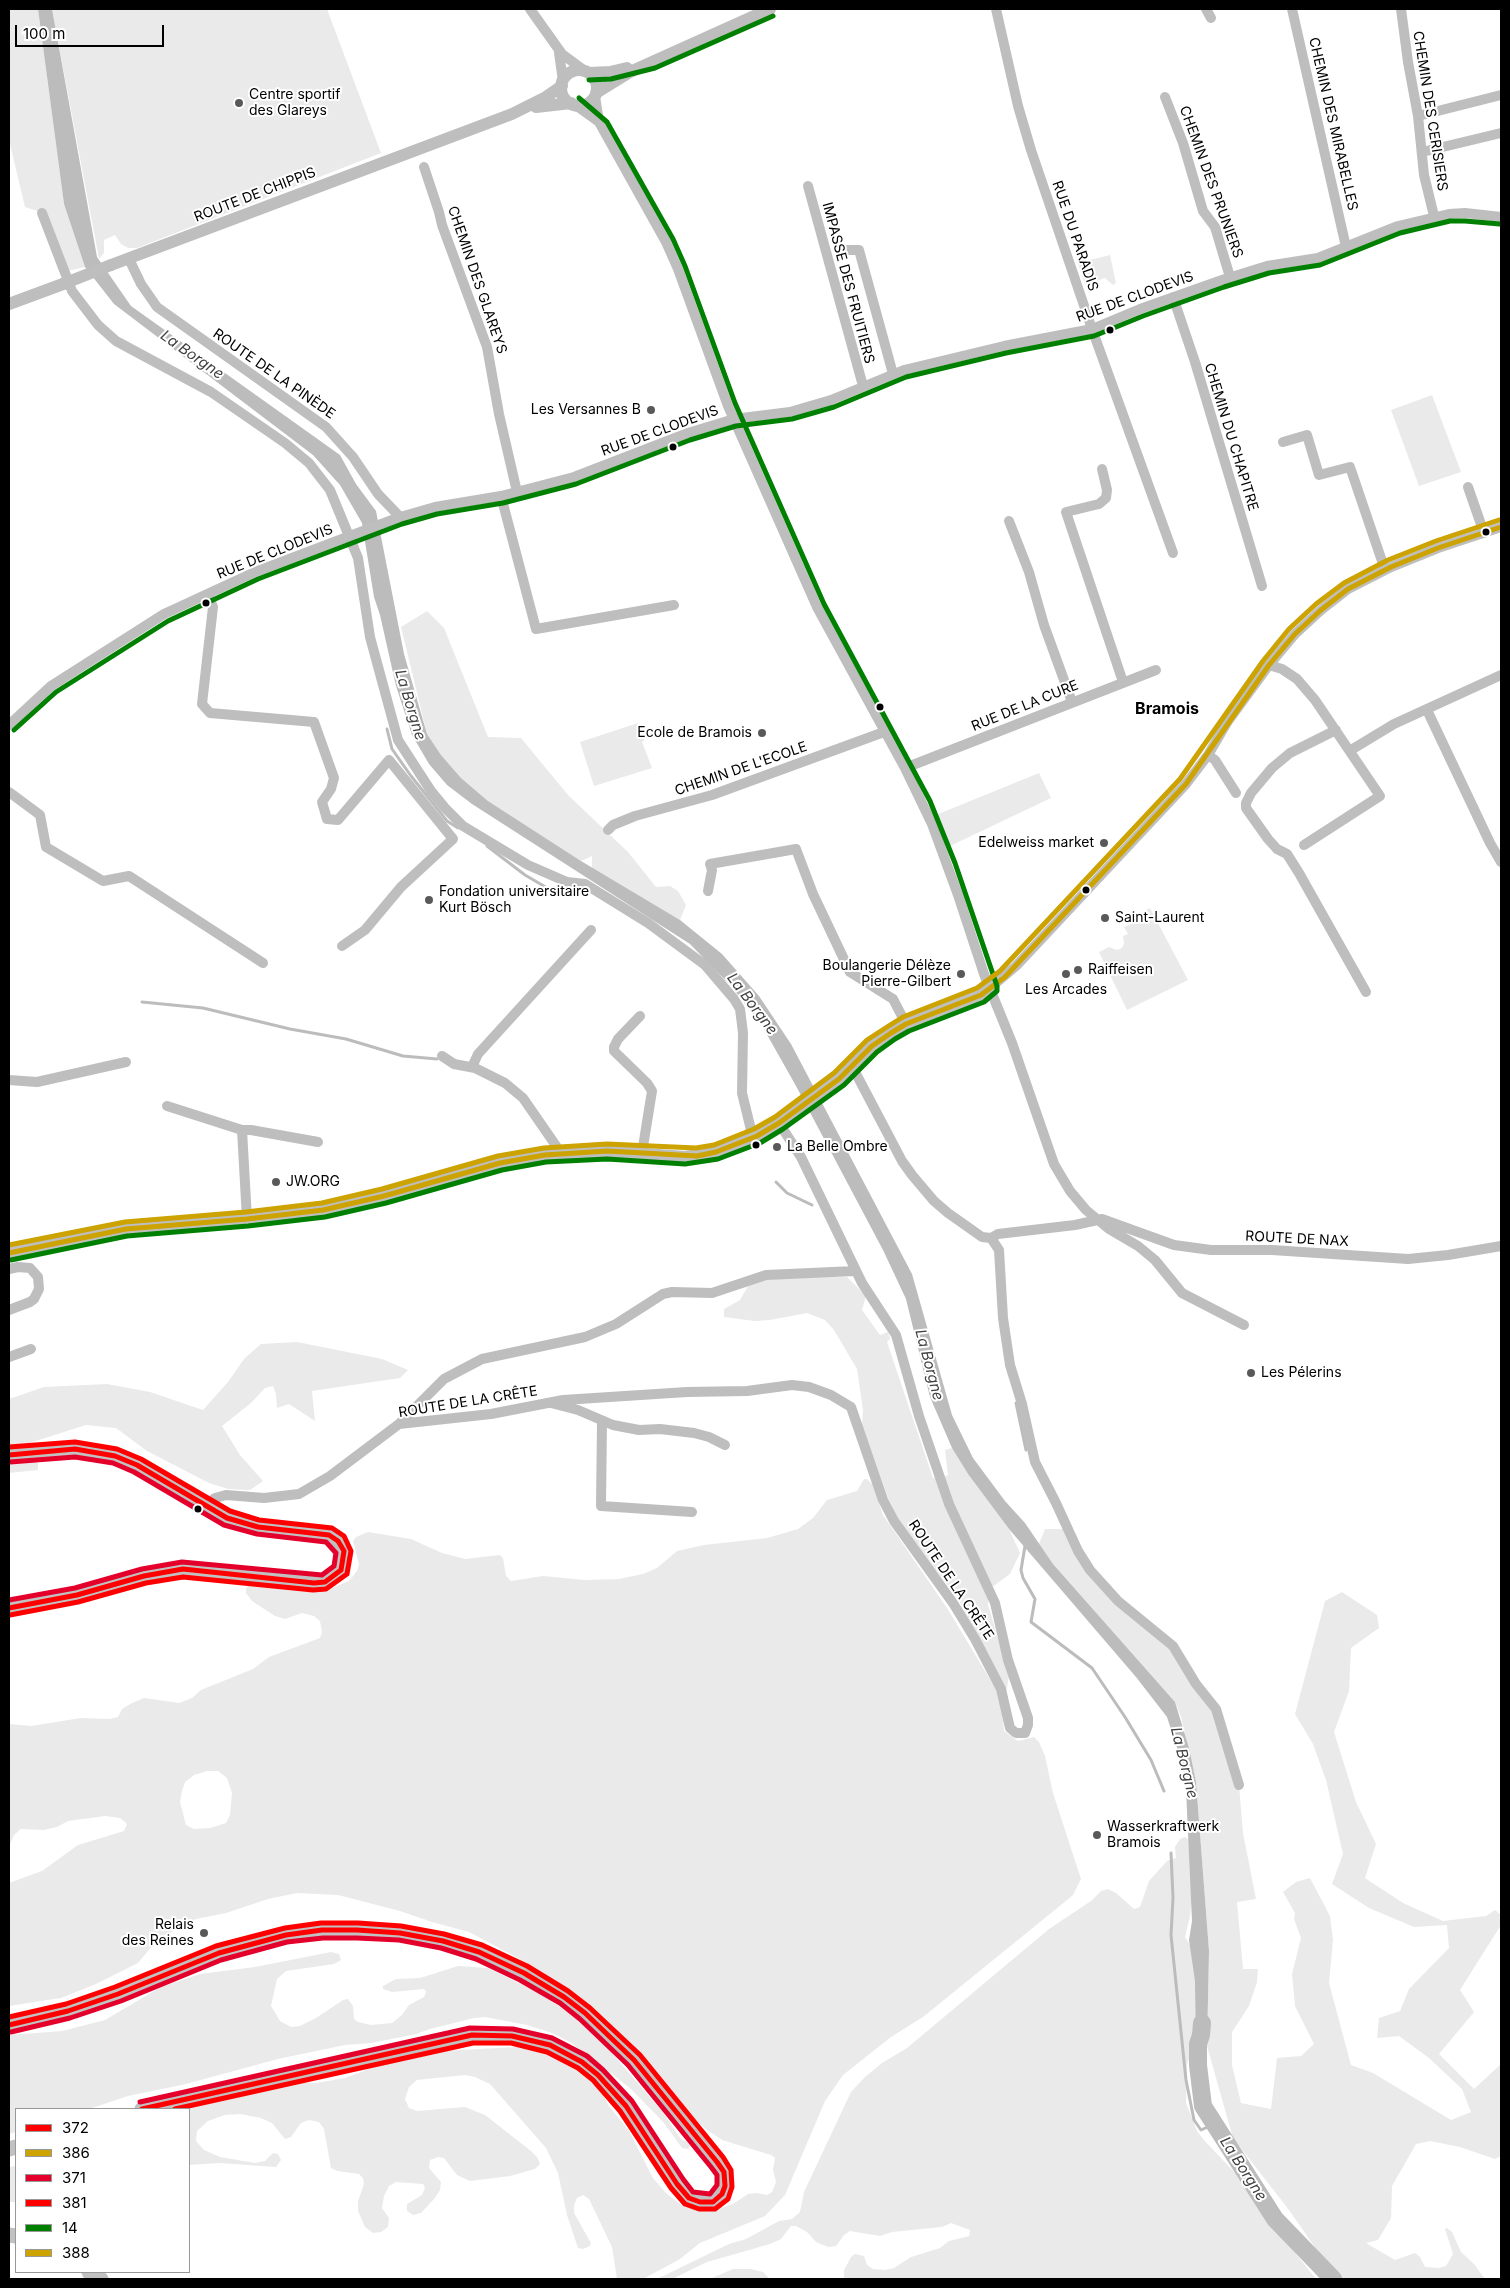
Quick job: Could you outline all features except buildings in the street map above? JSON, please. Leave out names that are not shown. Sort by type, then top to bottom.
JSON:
[{"type":"main road","points":[[9,1455],[75,1449],[115,1456],[137,1465],[227,1518],[244,1524],[329,1535],[338,1541],[344,1551],[341,1570],[325,1582],[314,1583],[183,1569],[144,1576],[77,1595],[9,1608]]},
{"type":"main road","points":[[9,2025],[53,2016],[84,2006],[118,1994],[191,1963],[258,1941],[322,1930],[400,1933],[444,1941],[472,1950],[524,1972],[564,1997],[585,2013],[634,2060],[722,2168],[726,2181],[722,2194],[710,2203],[690,2198],[677,2184],[626,2106],[598,2075],[582,2062],[550,2045],[512,2036],[472,2035],[146,2108]]},
{"type":"street","points":[[530,9],[567,59],[587,72],[596,82],[599,122],[666,242],[678,269],[734,419],[817,607],[923,804],[948,865],[984,974],[1054,1164],[1070,1191],[1096,1219],[1109,1230],[1138,1246],[1155,1260],[1182,1293],[1244,1325]]},
{"type":"street","name":"ROUTE DE CHIPPIS","points":[[9,304],[512,114],[541,106],[587,104],[596,94],[616,79],[770,9]]},
{"type":"street","name":"RUE DU PARADIS","points":[[996,9],[1018,106],[1092,329],[1173,553]]},
{"type":"street","name":"CHEMIN DES MIRABELLES","points":[[1292,9],[1346,247]]},
{"type":"street","name":"CHEMIN DES CERISIERS","points":[[1401,9],[1418,116],[1424,176],[1434,216]]},
{"type":"street","points":[[557,47],[562,63],[563,94],[573,104],[599,122]]},
{"type":"street","name":"ROUTE DE CHIPPIS","points":[[512,114],[546,97],[563,84],[572,72],[610,72],[653,61]]},
{"type":"street","points":[[1418,116],[1501,95]]},
{"type":"street","name":"CHEMIN DES PRUNIERS","points":[[1165,96],[1183,143],[1204,211],[1215,227],[1230,277]]},
{"type":"street","points":[[1422,152],[1501,133]]},
{"type":"street","name":"CHEMIN DES GLAREYS","points":[[424,167],[442,225],[487,346],[498,414],[517,492]]},
{"type":"street","name":"IMPASSE DES FRUITIERS","points":[[808,186],[863,386]]},
{"type":"street","points":[[42,213],[72,291],[98,325],[116,341],[211,392],[285,443],[309,463],[330,490],[351,536],[358,558],[370,637],[398,740],[431,791],[463,826],[528,865],[567,882],[585,884],[648,923],[705,966],[734,999],[740,1009],[743,1033],[742,1093],[753,1138]]},
{"type":"street","name":"RUE DE CLODEVIS","points":[[9,725],[59,681],[138,629],[255,572],[400,516],[435,507],[501,496],[574,477],[688,433],[734,419],[790,412],[831,400],[893,374],[1004,346],[1092,329],[1230,277],[1267,266],[1318,258],[1398,226],[1434,216],[1465,213],[1501,217]]},
{"type":"street","points":[[846,250],[859,250],[893,374]]},
{"type":"street","name":"ROUTE DE LA PINÈDE","points":[[129,259],[141,284],[157,307],[326,427],[353,456],[378,494],[400,516]]},
{"type":"street","name":"CHEMIN DU CHAPITRE","points":[[1173,297],[1262,586]]},
{"type":"street","points":[[1282,442],[1307,435],[1319,475],[1350,467],[1385,570]]},
{"type":"street","points":[[1102,469],[1107,490],[1106,498],[1099,504],[1066,512],[1122,682]]},
{"type":"street","points":[[1468,487],[1484,533]]},
{"type":"street","points":[[501,496],[536,629],[674,605]]},
{"type":"street","points":[[1009,521],[1029,572],[1044,625],[1072,702]]},
{"type":"street","points":[[9,1253],[126,1229],[247,1219],[336,1208],[500,1163],[561,1153],[642,1153],[697,1156],[716,1152],[753,1138],[779,1123],[827,1088],[872,1046],[906,1024],[981,995],[1016,966],[1186,784],[1208,755],[1228,721],[1269,665],[1295,634],[1321,610],[1348,589],[1385,570],[1438,548],[1501,527]]},
{"type":"street","points":[[208,594],[213,607],[202,704],[210,713],[314,722],[334,778],[331,789],[322,802],[327,819],[338,820],[388,760],[453,839],[401,887],[365,930],[342,946]]},
{"type":"street","points":[[1269,665],[1282,669],[1297,679],[1316,701],[1351,750],[1380,796],[1304,845]]},
{"type":"street","name":"RUE DE LA CURE","points":[[905,768],[1156,670]]},
{"type":"street","points":[[1351,750],[1394,724],[1501,675]]},
{"type":"street","points":[[1427,710],[1490,843],[1501,862]]},
{"type":"street","points":[[1336,730],[1290,753],[1266,775],[1246,803],[1246,808],[1268,839],[1277,849],[1287,854],[1366,992]]},
{"type":"street","name":"CHEMIN DE L'ECOLE","points":[[608,830],[613,825],[635,816],[712,795],[884,732]]},
{"type":"street","points":[[1208,755],[1216,760],[1236,794],[1246,803]]},
{"type":"street","points":[[9,792],[40,815],[46,847],[104,881],[129,876],[262,964]]},
{"type":"street","points":[[708,891],[712,870],[710,864],[796,849],[814,894],[850,972],[893,999],[906,1024]]},
{"type":"street","points":[[472,1067],[478,1054],[591,930]]},
{"type":"street","points":[[640,1016],[618,1039],[614,1051],[647,1083],[652,1091],[642,1153]]},
{"type":"street","points":[[442,1056],[454,1064],[472,1067],[505,1083],[523,1098],[561,1153]]},
{"type":"street","points":[[9,1080],[37,1082],[126,1062]]},
{"type":"street","points":[[852,1066],[902,1162],[934,1201],[982,1237],[991,1238],[998,1234],[1075,1226],[1096,1219]]},
{"type":"street","points":[[167,1106],[242,1130],[252,1130],[318,1142]]},
{"type":"street","name":"ROUTE DE LA CRÊTE","points":[[204,1506],[215,1498],[226,1495],[264,1498],[299,1494],[330,1476],[399,1424],[443,1420],[573,1399],[687,1392],[747,1391],[792,1385],[820,1390],[847,1404],[854,1412],[883,1500],[894,1521],[953,1603],[975,1639],[1001,1689],[1010,1728],[1016,1733],[1022,1734],[1027,1730],[1028,1718],[1008,1660],[995,1603],[946,1497],[896,1335],[855,1270],[802,1157],[779,1123]]},
{"type":"street","points":[[242,1130],[247,1219]]},
{"type":"street","name":"ROUTE DE NAX","points":[[1096,1219],[1111,1221],[1174,1245],[1211,1250],[1272,1250],[1401,1259],[1448,1255],[1501,1246]]},
{"type":"street","points":[[991,1238],[999,1250],[1002,1318],[1010,1365],[1022,1404],[1035,1462],[1078,1551],[1090,1570],[1118,1601],[1174,1646],[1196,1684],[1216,1709],[1238,1785]]},
{"type":"street","points":[[9,1269],[18,1266],[30,1268],[38,1277],[39,1289],[34,1299],[9,1310]]},
{"type":"street","points":[[399,1424],[444,1379],[482,1359],[585,1337],[616,1324],[663,1294],[672,1292],[712,1293],[766,1275],[855,1270]]},
{"type":"street","points":[[9,1357],[31,1349]]},
{"type":"street","name":"ROUTE DE LA CRÊTE","points":[[550,1403],[578,1410],[613,1425],[639,1430],[660,1429],[694,1433],[709,1437],[725,1445]]},
{"type":"street","points":[[602,1421],[601,1506],[692,1512]]},
{"type":"shaded area","points":[[9,9],[38,9],[64,204],[85,267],[67,271],[47,214],[25,207],[9,140]]},
{"type":"shaded area","name":"Centre sportif des Glareys","points":[[52,9],[327,9],[381,153],[137,248],[128,248],[121,244],[115,235],[104,240],[104,253],[99,259]]},
{"type":"shaded area","points":[[1110,255],[1116,283],[1113,285],[1105,278],[1085,285],[1078,263]]},
{"type":"shaded area","points":[[1432,395],[1461,472],[1419,486],[1391,410]]},
{"type":"shaded area","points":[[427,611],[444,628],[488,737],[521,738],[568,795],[628,852],[656,887],[670,886],[678,891],[686,905],[680,920],[592,868],[592,856],[581,861],[488,801],[461,778],[441,755],[427,734],[401,627]]},
{"type":"shaded area","points":[[638,723],[644,741],[642,742],[652,768],[594,786],[580,742]]},
{"type":"shaded area","points":[[1039,773],[1051,798],[948,847],[936,815]]},
{"type":"shaded area","points":[[1150,908],[1188,980],[1127,1010],[1099,952],[1109,947],[1117,950],[1122,948],[1124,944],[1123,936],[1128,934],[1124,927],[1130,925],[1128,919]]},
{"type":"shaded area","points":[[805,1276],[847,1277],[866,1296],[862,1310],[880,1335],[888,1332],[890,1339],[887,1342],[933,1478],[940,1479],[948,1475],[945,1450],[952,1448],[968,1474],[1009,1529],[1020,1553],[1010,1574],[988,1590],[988,1605],[1009,1676],[1005,1700],[965,1622],[960,1600],[926,1559],[899,1521],[888,1498],[862,1425],[863,1410],[857,1369],[834,1330],[825,1320],[807,1313],[754,1321],[724,1317],[724,1309],[740,1300],[748,1286],[769,1279]]},
{"type":"shaded area","points":[[297,1342],[382,1359],[408,1370],[400,1378],[312,1391],[315,1421],[289,1404],[277,1408],[276,1394],[273,1386],[265,1388],[251,1403],[222,1426],[240,1455],[263,1481],[250,1490],[228,1489],[209,1483],[147,1451],[116,1428],[86,1425],[23,1445],[9,1445],[9,1399],[44,1387],[107,1384],[150,1392],[203,1410],[228,1382],[244,1359],[261,1344]]},
{"type":"shaded area","points":[[31,1460],[38,1463],[38,1470],[9,1473],[9,1462]]},
{"type":"shaded area","points":[[864,1479],[867,1479],[873,1485],[883,1515],[947,1608],[997,1691],[1001,1701],[1004,1731],[1018,1741],[1034,1737],[1039,1742],[1045,1756],[1053,1793],[1081,1879],[1073,1895],[1056,1909],[923,2017],[891,2037],[843,2075],[825,2101],[785,2195],[765,2216],[700,2243],[680,2259],[643,2279],[617,2279],[612,2247],[589,2199],[583,2195],[577,2198],[574,2205],[574,2213],[591,2243],[590,2246],[583,2249],[578,2248],[567,2215],[558,2173],[546,2148],[490,2084],[475,2077],[465,2075],[417,2080],[409,2087],[405,2099],[409,2108],[417,2111],[465,2107],[485,2115],[531,2151],[537,2157],[540,2164],[535,2169],[510,2176],[470,2181],[457,2175],[444,2158],[438,2157],[430,2160],[429,2168],[441,2182],[440,2190],[435,2198],[421,2213],[413,2215],[407,2211],[407,2204],[422,2195],[425,2188],[423,2184],[396,2182],[389,2186],[384,2196],[382,2208],[389,2218],[388,2227],[381,2232],[373,2233],[365,2227],[358,2211],[358,2201],[364,2184],[363,2178],[359,2174],[337,2171],[331,2168],[324,2129],[319,2122],[309,2120],[301,2123],[291,2137],[285,2139],[272,2123],[261,2118],[240,2114],[225,2115],[208,2121],[197,2131],[196,2141],[204,2150],[220,2157],[255,2163],[265,2161],[273,2153],[278,2154],[281,2160],[276,2167],[219,2163],[190,2165],[190,2108],[184,2108],[231,2096],[299,2083],[316,2083],[345,2078],[385,2063],[441,2051],[517,2047],[552,2053],[588,2077],[600,2089],[609,2106],[629,2131],[653,2178],[666,2193],[680,2204],[704,2210],[718,2209],[733,2204],[748,2194],[767,2195],[772,2192],[776,2182],[773,2170],[775,2158],[771,2155],[722,2140],[706,2129],[688,2113],[655,2070],[601,2016],[560,1985],[518,1958],[469,1932],[400,1911],[338,1895],[297,1893],[268,1899],[226,1913],[196,1919],[158,1939],[138,1963],[96,1984],[61,1998],[9,2006],[9,1883],[42,1871],[78,1845],[124,1831],[127,1824],[120,1818],[105,1816],[68,1821],[57,1827],[44,1830],[21,1829],[14,1835],[9,1847],[9,1724],[31,1726],[81,1718],[110,1719],[118,1717],[122,1709],[144,1698],[179,1703],[192,1698],[201,1690],[253,1669],[269,1657],[320,1638],[322,1632],[320,1621],[314,1616],[302,1613],[285,1619],[275,1616],[252,1601],[246,1593],[246,1588],[253,1582],[266,1583],[284,1590],[312,1591],[332,1588],[349,1581],[357,1571],[359,1564],[353,1541],[356,1537],[368,1532],[411,1539],[442,1553],[465,1559],[500,1555],[503,1558],[506,1576],[511,1581],[543,1576],[585,1580],[619,1579],[643,1574],[657,1568],[677,1551],[704,1545],[767,1538],[798,1529],[813,1518],[827,1500],[857,1491]],"holes":[[[207,1771],[218,1771],[227,1778],[232,1793],[230,1815],[226,1823],[210,1828],[194,1829],[186,1825],[180,1802],[185,1782],[194,1775]]]},
{"type":"shaded area","points":[[1045,1529],[1068,1529],[1090,1570],[1163,1636],[1210,1703],[1239,1785],[1243,1833],[1256,1899],[1237,1902],[1243,1969],[1258,1969],[1257,1982],[1249,2006],[1232,2032],[1232,2065],[1241,2103],[1271,2109],[1277,2058],[1301,2056],[1314,2044],[1295,2006],[1292,1974],[1301,1938],[1294,1919],[1295,1913],[1283,1892],[1296,1882],[1310,1878],[1330,1916],[1333,1940],[1329,1983],[1351,2065],[1373,2073],[1451,2120],[1471,2112],[1462,2089],[1429,2058],[1399,2036],[1377,2038],[1379,2018],[1400,2011],[1409,1989],[1449,1948],[1447,1925],[1414,1927],[1369,1908],[1332,1884],[1343,1854],[1326,1780],[1313,1744],[1295,1714],[1325,1601],[1342,1592],[1377,1615],[1379,1628],[1351,1648],[1349,1691],[1334,1732],[1356,1802],[1376,1844],[1365,1878],[1403,1903],[1443,1921],[1486,1916],[1495,1910],[1501,1915],[1501,1925],[1460,1990],[1474,2012],[1439,2054],[1474,2089],[1501,2064],[1501,2156],[1495,2159],[1460,2147],[1430,2141],[1416,2144],[1392,2186],[1391,2218],[1378,2240],[1366,2243],[1395,2260],[1415,2253],[1420,2257],[1425,2267],[1439,2268],[1446,2266],[1453,2254],[1445,2229],[1447,2228],[1452,2232],[1461,2252],[1474,2264],[1485,2279],[1337,2279],[1289,2210],[1233,2138],[1207,2046],[1209,1951],[1196,1782],[1181,1717],[1175,1702],[1053,1564],[1039,1544]]},
{"type":"shaded area","points":[[1185,1837],[1191,1841],[1193,1887],[1190,1916],[1185,1937],[1195,1953],[1198,2029],[1187,2064],[1186,2103],[1197,2131],[1235,2173],[1253,2200],[1316,2279],[844,2279],[844,2270],[851,2257],[855,2254],[864,2256],[867,2265],[873,2269],[885,2270],[894,2268],[911,2257],[940,2248],[949,2241],[969,2236],[970,2230],[951,2223],[942,2227],[892,2232],[880,2236],[850,2231],[844,2235],[836,2246],[828,2247],[816,2242],[807,2232],[796,2226],[791,2226],[781,2239],[770,2244],[707,2262],[672,2279],[657,2279],[729,2244],[746,2239],[779,2221],[792,2219],[800,2212],[804,2192],[851,2092],[865,2077],[882,2063],[907,2048],[1049,1929],[1091,1901],[1101,1891],[1108,1889],[1116,1893],[1134,1909],[1140,1907],[1149,1881],[1167,1861],[1176,1858],[1175,1847],[1180,1839]]},
{"type":"shaded area","points":[[331,1952],[339,1954],[341,1960],[334,1964],[286,1971],[277,1979],[271,2006],[280,2021],[291,2027],[300,2026],[343,2000],[348,1999],[353,2006],[354,2019],[358,2022],[371,2025],[392,2023],[402,2015],[409,2005],[424,1997],[426,1992],[424,1989],[392,1992],[383,1989],[383,1986],[396,1979],[420,1978],[458,1966],[488,1968],[543,1995],[589,2027],[662,2111],[681,2139],[690,2146],[688,2149],[682,2148],[664,2123],[630,2088],[570,2042],[552,2033],[527,2025],[485,2017],[372,2043],[345,2045],[278,2059],[186,2084],[128,2096],[92,2108],[15,2108],[15,2132],[9,2134],[9,2035],[62,2031],[105,2020],[161,1987],[200,1974],[255,1967]]},
{"type":"shaded area","points":[[15,2166],[15,2202],[9,2202],[9,2167]]},
{"type":"shaded area","points":[[733,2269],[751,2269],[763,2272],[770,2279],[710,2279]]},
{"type":"water","points":[[38,9],[52,9],[97,257],[131,306],[340,455],[356,484],[376,511],[404,654],[427,734],[441,755],[461,778],[488,801],[581,861],[680,920],[722,954],[759,996],[791,1044],[912,1274],[952,1415],[973,1458],[1005,1501],[1025,1523],[1053,1564],[1175,1702],[1189,1748],[1196,1782],[1209,1951],[1207,2046],[1196,2045],[1195,1981],[1189,1940],[1192,1921],[1186,1789],[1179,1754],[1167,1717],[1136,1677],[1009,1529],[968,1474],[952,1448],[930,1397],[906,1299],[883,1250],[761,1024],[731,986],[690,944],[472,804],[447,785],[429,764],[412,735],[396,686],[380,615],[374,597],[362,523],[340,485],[313,455],[114,304],[85,267],[64,204]]},
{"type":"waterway","points":[[387,729],[392,749],[411,776],[447,821],[458,828]]},
{"type":"waterway","points":[[487,846],[525,875],[554,892]]},
{"type":"waterway","points":[[142,1002],[203,1008],[290,1029],[346,1039],[403,1056],[437,1059]]},
{"type":"waterway","points":[[776,1182],[787,1193],[812,1205]]},
{"type":"waterway","points":[[1016,1403],[1026,1450]]},
{"type":"waterway","points":[[1025,1546],[1021,1570],[1023,1578],[1035,1599],[1031,1622],[1092,1668],[1151,1760],[1164,1791]]},
{"type":"waterway","points":[[1171,1853],[1173,1898],[1171,1935],[1186,2080],[1194,2120],[1201,2130],[1214,2124]]},
{"type":"waterway","name":"La Borgne","points":[[1202,2023],[1198,2044],[1198,2065],[1203,2106],[1275,2219],[1333,2279]]},
{"type":"transit line","name":"14","points":[[589,80],[611,79],[655,68],[773,16]]},
{"type":"transit line","name":"14","points":[[11,1260],[127,1236],[248,1226],[325,1217],[386,1203],[502,1170],[546,1162],[607,1159],[685,1164],[718,1159],[760,1143],[783,1129],[844,1085],[877,1052],[895,1039],[909,1031],[984,1002],[997,991],[997,986],[955,863],[930,801],[824,604],[735,403],[685,266],[673,239],[607,122],[579,98]]},
{"type":"transit line","name":"14","points":[[14,730],[56,692],[168,621],[258,579],[402,524],[437,514],[503,503],[576,484],[690,440],[736,426],[792,419],[834,407],[906,377],[1006,353],[1094,336],[1224,287],[1269,273],[1320,265],[1400,233],[1450,221],[1500,224]]},
{"type":"transit line","name":"388","points":[[9,1245],[125,1222],[246,1212],[322,1203],[382,1189],[498,1156],[544,1148],[607,1144],[696,1148],[714,1145],[754,1129],[775,1117],[834,1073],[867,1040],[887,1027],[903,1017],[977,988],[1000,971],[1180,779],[1263,661],[1289,629],[1316,604],[1344,583],[1388,560],[1436,541],[1499,520]]},
{"type":"transit line","name":"386","points":[[9,1253],[126,1229],[247,1219],[323,1210],[384,1196],[500,1163],[545,1155],[607,1151],[697,1156],[716,1152],[757,1136],[779,1123],[839,1079],[872,1046],[891,1033],[906,1024],[981,995],[1005,977],[1186,784],[1269,665],[1295,634],[1321,610],[1348,589],[1391,567],[1438,548],[1501,527]]},
{"type":"transit line","name":"381","points":[[9,1447],[75,1442],[117,1449],[141,1459],[230,1511],[259,1520],[332,1528],[344,1536],[351,1551],[347,1574],[326,1589],[313,1590],[183,1577],[146,1583],[78,1602],[10,1615]]},
{"type":"transit line","name":"372","points":[[9,1455],[75,1449],[115,1456],[137,1465],[227,1518],[258,1527],[329,1535],[338,1541],[344,1551],[341,1570],[325,1582],[314,1583],[183,1569],[144,1576],[77,1595],[9,1608]]},
{"type":"transit line","name":"371","points":[[9,1600],[75,1588],[142,1569],[182,1562],[322,1575],[334,1566],[336,1553],[326,1542],[257,1534],[224,1525],[134,1472],[113,1463],[75,1457],[10,1462]]},
{"type":"transit line","name":"381","points":[[9,2017],[66,2004],[115,1987],[216,1946],[285,1928],[321,1923],[358,1923],[401,1926],[444,1934],[482,1945],[527,1966],[568,1991],[590,2008],[640,2055],[723,2157],[731,2170],[732,2187],[728,2199],[715,2209],[699,2209],[685,2204],[671,2188],[620,2111],[593,2080],[578,2068],[547,2052],[511,2043],[473,2043],[180,2108]]},
{"type":"transit line","name":"372","points":[[9,2025],[68,2011],[118,1994],[219,1953],[286,1935],[322,1930],[357,1930],[400,1933],[443,1941],[479,1952],[524,1973],[564,1997],[585,2013],[634,2060],[717,2162],[724,2172],[725,2186],[722,2194],[713,2202],[700,2202],[689,2198],[677,2184],[626,2106],[598,2075],[582,2062],[550,2045],[512,2036],[472,2035],[146,2108]]},
{"type":"transit line","name":"371","points":[[11,2032],[70,2018],[121,2001],[221,1960],[287,1942],[323,1938],[357,1938],[399,1940],[441,1948],[476,1959],[520,1980],[560,2003],[580,2019],[628,2065],[717,2175],[717,2185],[710,2194],[693,2192],[632,2101],[587,2056],[552,2038],[513,2029],[470,2028],[140,2102]]},
{"type":"place","name":"Centre sportif des Glareys","points":[[239,103]]},
{"type":"place","name":"Les Versannes B","points":[[651,410]]},
{"type":"place","name":"Ecole de Bramois","points":[[762,733]]},
{"type":"place","name":"Edelweiss market","points":[[1104,843]]},
{"type":"place","name":"Fondation universitaire Kurt Bösch","points":[[429,900]]},
{"type":"place","name":"Saint-Laurent","points":[[1105,918]]},
{"type":"place","name":"Raiffeisen","points":[[1078,970]]},
{"type":"place","name":"Boulangerie Délèze Pierre-Gilbert","points":[[961,974]]},
{"type":"place","name":"Les Arcades","points":[[1066,974]]},
{"type":"place","name":"La Belle Ombre","points":[[777,1147]]},
{"type":"place","name":"JW.ORG","points":[[276,1182]]},
{"type":"place","name":"Les Pélerins","points":[[1251,1373]]},
{"type":"place","name":"Wasserkraftwerk Bramois","points":[[1097,1835]]},
{"type":"place","name":"Relais des Reines","points":[[204,1933]]},
{"type":"district","name":"Bramois","points":[[1167,709]]}]
